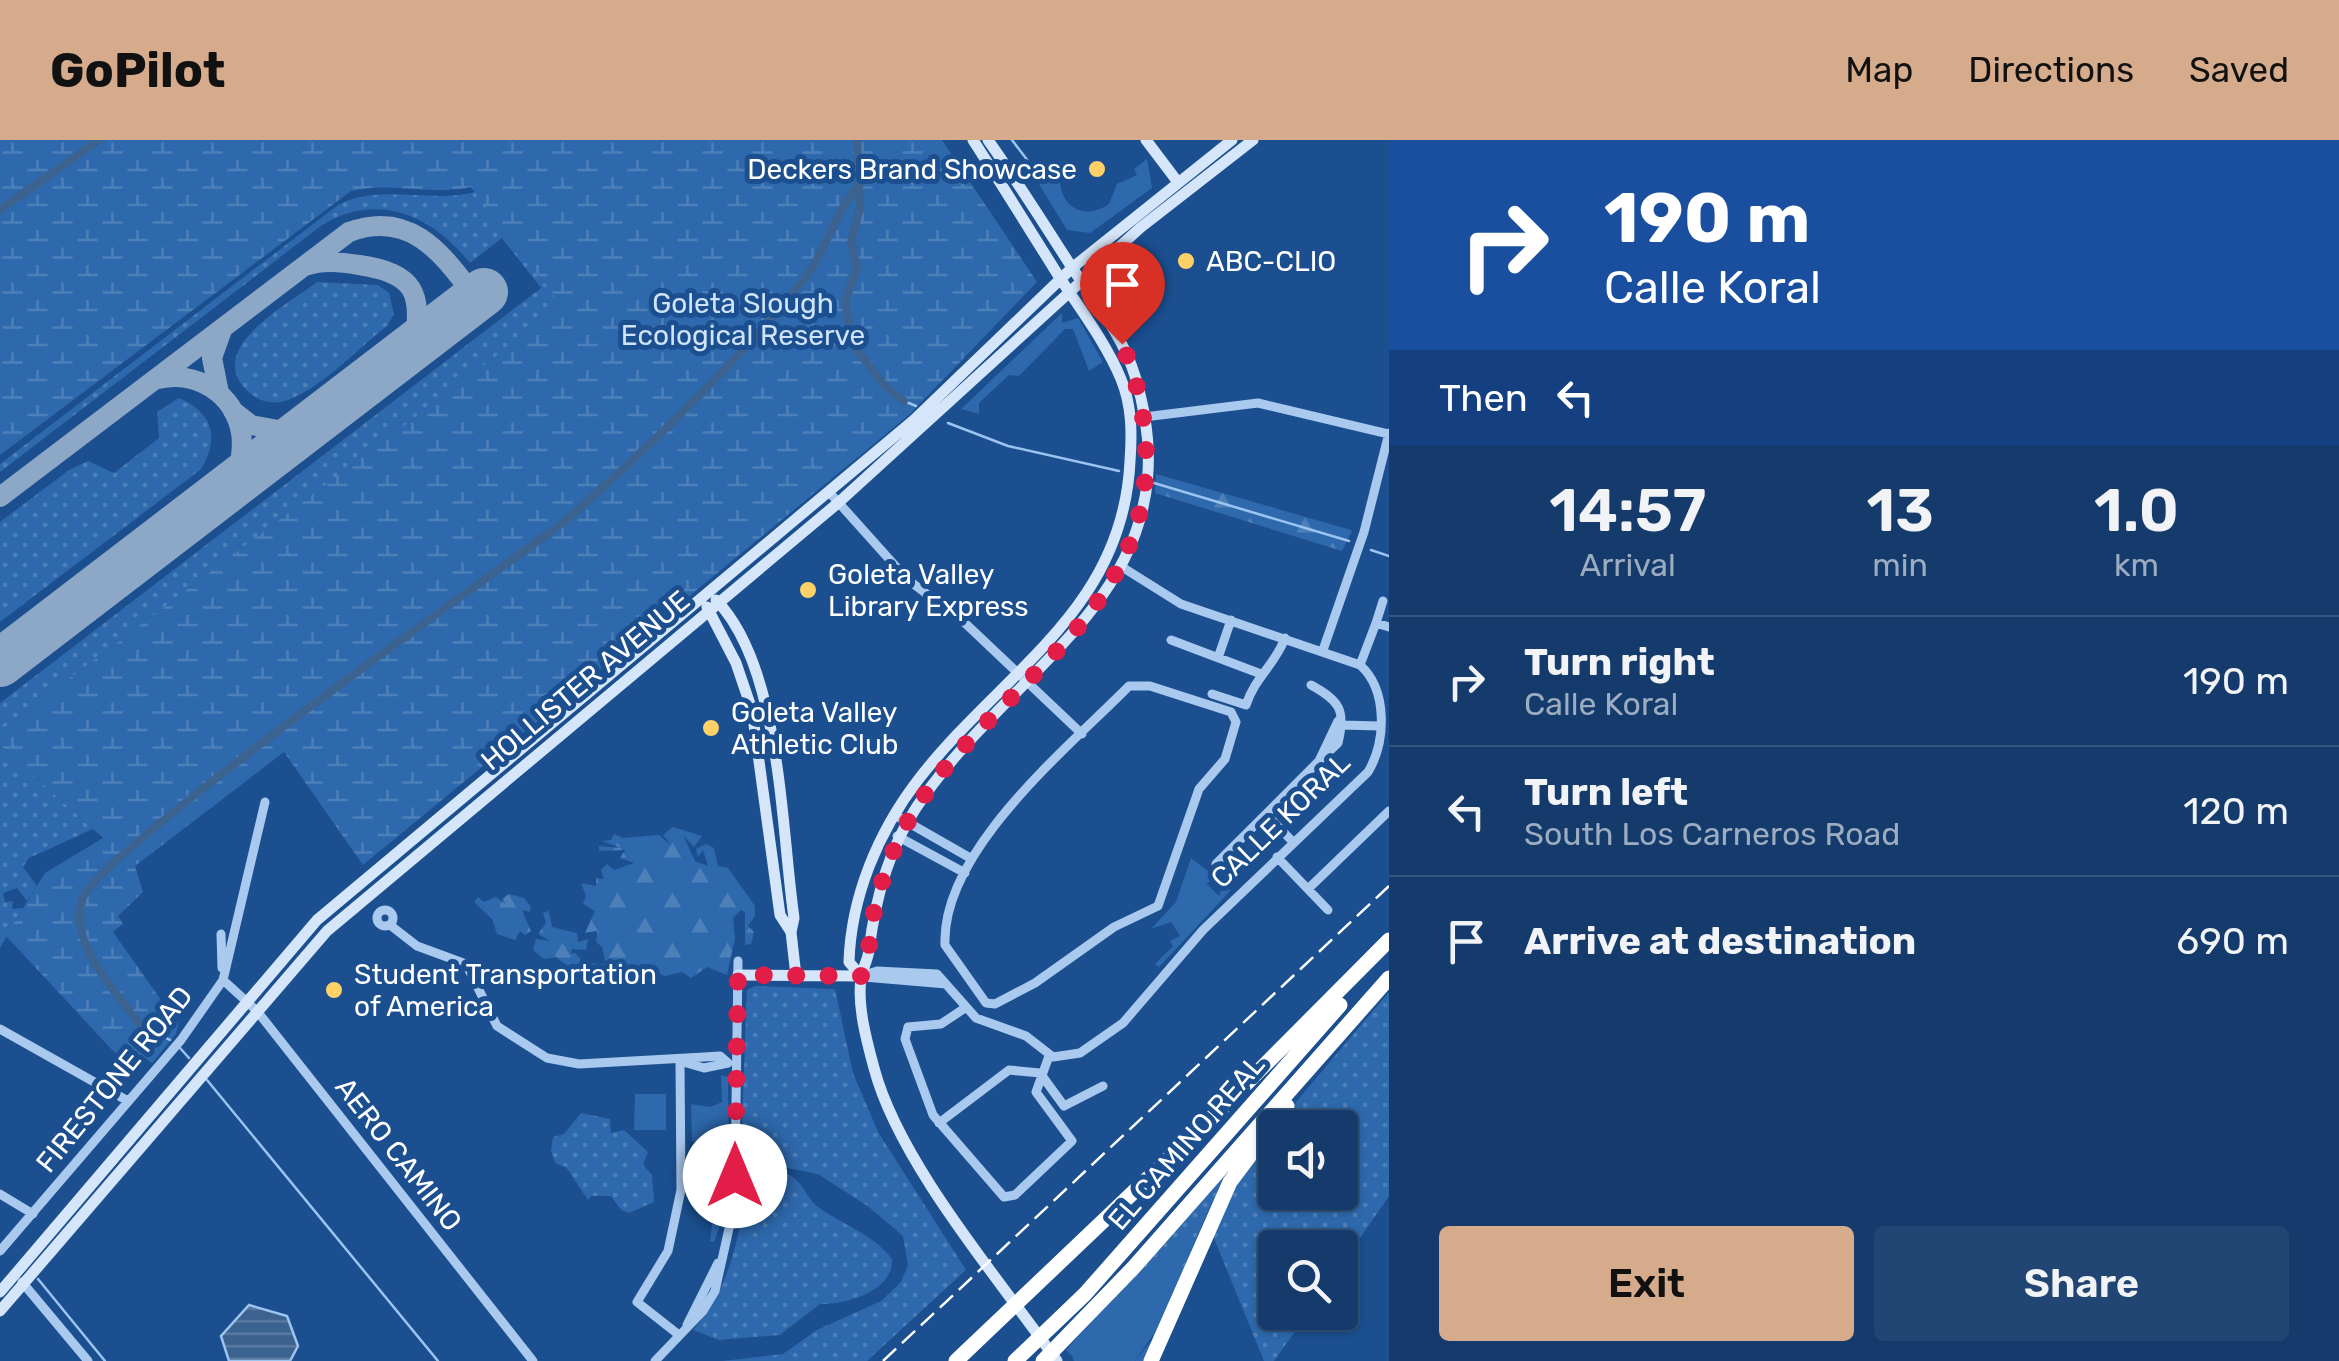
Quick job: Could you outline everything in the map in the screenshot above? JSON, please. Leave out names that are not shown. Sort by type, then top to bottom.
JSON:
[{"type":"highway","points":[[956,1361],[1224,1106],[1389,940]]},
{"type":"highway","name":"EL CAMINO REAL","points":[[1015,1361],[1084,1294],[1389,949]]},
{"type":"highway","points":[[1151,1361],[1230,1182],[1389,979]]},
{"type":"highway","name":"EL CAMINO REAL","points":[[1043,1361],[1134,1266],[1389,979]]},
{"type":"main road","points":[[974,140],[1121,379],[1138,418],[1130,482],[1126,509],[1098,580],[908,822],[881,886],[861,976],[866,1029],[886,1101],[908,1145],[1000,1286],[1058,1361]]},
{"type":"main road","points":[[861,976],[849,962],[851,926],[867,873],[895,815],[939,756],[1095,610],[1122,567],[1138,524],[1144,487],[1146,465],[1134,372],[1081,281],[988,140]]},
{"type":"main road","points":[[1146,140],[1178,181]]},
{"type":"main road","name":"HOLLISTER AVENUE","points":[[0,1311],[19,1279],[302,936],[914,420],[1072,268],[1232,140]]},
{"type":"main road","name":"HOLLISTER AVENUE","points":[[0,1292],[19,1279],[340,919],[838,502],[1081,281],[1253,140]]},
{"type":"main road","points":[[705,595],[719,602],[760,680],[771,724],[772,811],[780,915],[791,932],[796,976]]},
{"type":"main road","points":[[705,595],[707,610],[736,663],[752,710],[772,811]]},
{"type":"main road","points":[[738,968],[796,976],[861,976]]},
{"type":"street","points":[[1138,418],[1258,403],[1389,433],[1364,532],[1323,650]]},
{"type":"street","points":[[828,492],[908,580],[1023,677],[1082,734]]},
{"type":"street","points":[[1122,567],[1181,604],[1360,665],[1382,601]]},
{"type":"street","points":[[1219,655],[1232,620]]},
{"type":"street","points":[[1376,623],[1389,627]]},
{"type":"street","points":[[1212,694],[1246,705],[1261,674],[1275,663],[1285,638]]},
{"type":"street","points":[[1171,640],[1261,674]]},
{"type":"street","name":"CALLE KORAL","points":[[1049,1056],[1072,1057],[1112,1033],[1190,943],[1362,780],[1379,747],[1380,726],[1375,684],[1360,665]]},
{"type":"street","points":[[1134,685],[1150,686],[1235,716],[1225,759],[1199,789],[1158,906],[1114,927],[1035,983],[991,1005],[983,1001],[945,945],[947,923],[965,873],[988,835],[1082,734],[1134,685]]},
{"type":"street","points":[[1216,864],[1319,761],[1339,723],[1338,701],[1311,685]]},
{"type":"street","points":[[1339,723],[1380,726]]},
{"type":"street","points":[[222,980],[265,802]]},
{"type":"street","points":[[1308,889],[1389,811]]},
{"type":"street","points":[[895,815],[972,859]]},
{"type":"street","points":[[1267,815],[1293,842]]},
{"type":"street","points":[[888,831],[965,873]]},
{"type":"street","points":[[1277,857],[1328,910]]},
{"type":"street","points":[[390,925],[416,946],[466,964],[492,1020],[535,1052],[579,1064],[680,1061],[704,1068],[732,1063]]},
{"type":"street","points":[[221,934],[222,980]]},
{"type":"street","points":[[654,1361],[715,1291],[734,1201],[732,1063],[738,968]]},
{"type":"street","points":[[861,976],[877,972],[930,972],[976,1018],[1026,1036],[1049,1056],[1040,1073],[1038,1098],[1072,1141],[1007,1198],[940,1123],[919,1082],[906,1030],[941,1024],[964,1008]]},
{"type":"street","name":"AERO CAMINO","points":[[222,980],[257,1011],[533,1361]]},
{"type":"street","name":"FIRESTONE ROAD","points":[[0,1251],[181,1040],[222,980]]},
{"type":"street","points":[[0,1029],[128,1101]]},
{"type":"street","points":[[679,1336],[637,1302],[668,1250],[681,1190],[680,1061]]},
{"type":"street","points":[[940,1123],[1002,1073],[1024,1068],[1040,1073],[1066,1110],[1104,1086]]},
{"type":"street","points":[[0,1194],[33,1214]]},
{"type":"street","points":[[19,1279],[88,1361]]},
{"type":"green space","name":"Goleta Slough Ecological Reserve","points":[[0,140],[942,140],[1037,282],[909,415],[363,865],[284,752],[135,866],[143,892],[118,916],[123,924],[113,932],[178,1024],[176,1034],[152,1063],[144,1057],[129,1068],[6,936],[45,873],[103,838],[0,745],[0,731],[562,306],[471,187],[351,191],[0,455]]},
{"type":"green space","points":[[1147,159],[1152,188],[1090,233],[1067,230],[1037,181],[1055,170],[1065,180],[1060,180],[1061,190],[1070,205],[1092,211],[1109,204],[1117,184],[1137,175],[1134,169]]},
{"type":"green space","points":[[475,192],[563,306],[0,731],[0,703],[541,288],[502,238],[470,263],[422,221],[384,210],[343,215],[322,225],[0,472],[0,464],[338,205],[372,195]]},
{"type":"green space","points":[[317,282],[378,285],[389,293],[394,314],[387,326],[314,386],[283,402],[259,399],[238,378],[235,362],[241,346],[269,316]]},
{"type":"green space","points":[[1062,313],[1062,323],[1078,318],[1103,362],[1089,371],[1073,329],[1065,329],[1019,376],[1009,375],[979,403],[979,414],[961,409]]},
{"type":"green space","points":[[179,398],[200,411],[210,428],[210,448],[200,470],[0,622],[0,522],[69,470],[88,461],[114,473],[159,438],[157,412]]},
{"type":"green space","points":[[1156,474],[1352,531],[1342,551],[1155,493]]},
{"type":"green space","points":[[0,745],[93,829],[29,858],[23,867],[37,886],[27,901],[17,888],[3,893],[5,902],[13,901],[12,909],[23,908],[0,948]]},
{"type":"green space","points":[[673,827],[702,836],[694,847],[683,835],[695,861],[708,866],[703,850],[698,857],[696,849],[706,844],[714,848],[718,866],[728,868],[755,906],[755,916],[748,926],[754,932],[751,944],[745,945],[745,912],[741,910],[733,918],[735,938],[727,975],[707,967],[691,978],[682,972],[665,976],[645,968],[625,974],[621,969],[617,975],[601,969],[583,972],[579,966],[570,968],[556,957],[544,959],[533,950],[536,939],[550,941],[538,934],[546,923],[543,913],[549,911],[552,927],[577,933],[578,942],[588,939],[586,950],[572,949],[571,954],[575,953],[584,963],[606,964],[602,947],[596,942],[597,931],[585,933],[595,911],[583,904],[586,896],[581,883],[596,886],[596,878],[604,879],[601,870],[607,864],[614,870],[634,863],[620,858],[625,850],[599,851],[599,846],[621,848],[602,841],[611,840],[614,834],[623,838],[659,835],[672,846],[663,835]]},
{"type":"green space","points":[[1191,858],[1218,879],[1206,883],[1219,896],[1224,883],[1231,890],[1159,967],[1155,964],[1173,946],[1170,941],[1180,936],[1171,922],[1151,929],[1176,902]]},
{"type":"green space","points":[[509,894],[524,898],[531,907],[530,912],[522,910],[531,931],[525,935],[520,931],[515,940],[497,934],[492,919],[474,902],[478,897],[484,902],[496,897],[506,904],[502,899]]},
{"type":"green space","points":[[755,986],[835,989],[853,1073],[878,1132],[966,1270],[867,1361],[722,1361],[783,1354],[817,1330],[881,1301],[901,1282],[908,1265],[903,1236],[869,1207],[818,1174],[767,1164],[756,1147],[741,1148],[747,990]]},
{"type":"green space","points":[[1389,992],[1389,1196],[1358,1241],[1358,1230],[1258,1230],[1258,1330],[1296,1330],[1274,1361],[1264,1361],[1211,1231],[1258,1147],[1258,1210],[1358,1210],[1358,1110],[1289,1110]]},
{"type":"green space","points":[[721,1075],[728,1077],[728,1162],[724,1205],[714,1242],[710,1241],[713,1217],[718,1218],[721,1185],[717,1189],[708,1187],[715,1187],[716,1158],[723,1157],[702,1152],[724,1152],[722,1131],[712,1143],[692,1141],[691,1104],[710,1107],[722,1102]]},
{"type":"green space","points":[[635,1094],[666,1094],[666,1130],[634,1130]]},
{"type":"green space","points":[[581,1113],[610,1119],[611,1133],[624,1130],[648,1152],[643,1165],[652,1175],[654,1202],[629,1213],[621,1210],[611,1196],[591,1196],[588,1200],[566,1167],[556,1164],[551,1151],[553,1137],[564,1134]]},
{"type":"green space","points":[[1231,1169],[1206,1215],[1144,1361],[1135,1361],[1152,1340],[1189,1232],[1072,1356],[1066,1350]]},
{"type":"green space","points":[[785,1173],[796,1180],[818,1207],[884,1250],[892,1259],[885,1280],[853,1299],[820,1304],[780,1335],[719,1340],[693,1330],[716,1297],[731,1262],[745,1186]]},
{"type":"green space","points":[[1186,1232],[1190,1236],[1164,1319],[1135,1361],[1074,1361],[1072,1356]]},
{"type":"shaded area","points":[[249,1305],[287,1316],[298,1346],[290,1361],[229,1361],[221,1336]]},
{"type":"waterway","points":[[0,210],[99,140]]},
{"type":"waterway","points":[[857,140],[860,208],[851,242],[857,267],[845,301],[853,345],[884,385],[904,401]]},
{"type":"waterway","points":[[1012,140],[1038,174]]},
{"type":"waterway","points":[[155,1032],[141,1026],[108,983],[82,934],[82,900],[104,872],[223,773],[564,522],[596,494],[688,407],[775,315],[810,271],[843,207],[860,184]]},
{"type":"waterway","points":[[904,401],[916,406]]},
{"type":"waterway","points":[[948,423],[1008,446],[1119,471]]},
{"type":"waterway","points":[[1154,483],[1349,541]]},
{"type":"waterway","points":[[1371,550],[1389,556]]},
{"type":"waterway","points":[[155,1032],[170,1040]]},
{"type":"waterway","points":[[180,1048],[189,1058]]},
{"type":"waterway","points":[[207,1080],[438,1361]]},
{"type":"waterway","points":[[38,1279],[105,1361]]},
{"type":"taxiway","points":[[0,497],[349,232],[371,226],[408,231],[438,252],[476,298]]},
{"type":"taxiway","points":[[305,266],[325,262],[352,264],[378,269],[403,280],[415,299],[414,345]]},
{"type":"taxiway","points":[[219,393],[212,358],[222,330]]},
{"type":"taxiway","points":[[158,379],[186,378],[199,382],[222,396],[230,406],[242,439],[238,481]]},
{"type":"taxiway","points":[[233,411],[251,425],[300,434]]},
{"type":"runway","points":[[0,663],[484,292]]},
{"type":"railway","points":[[883,1361],[1389,886]]},
{"type":"place","name":"Deckers Brand Showcase","points":[[1097,169]]},
{"type":"place","name":"ABC-CLIO","points":[[1186,261]]},
{"type":"place","name":"Goleta Valley Library Express","points":[[808,590]]},
{"type":"place","name":"Goleta Valley Athletic Club","points":[[711,728]]},
{"type":"place","name":"Student Transportation of America","points":[[334,990]]},
{"type":"route","points":[[735,1176],[738,975],[861,976],[867,963],[881,886],[915,810],[950,764],[1078,630],[1122,567],[1138,524],[1146,476],[1143,404],[1122,344]]}]
